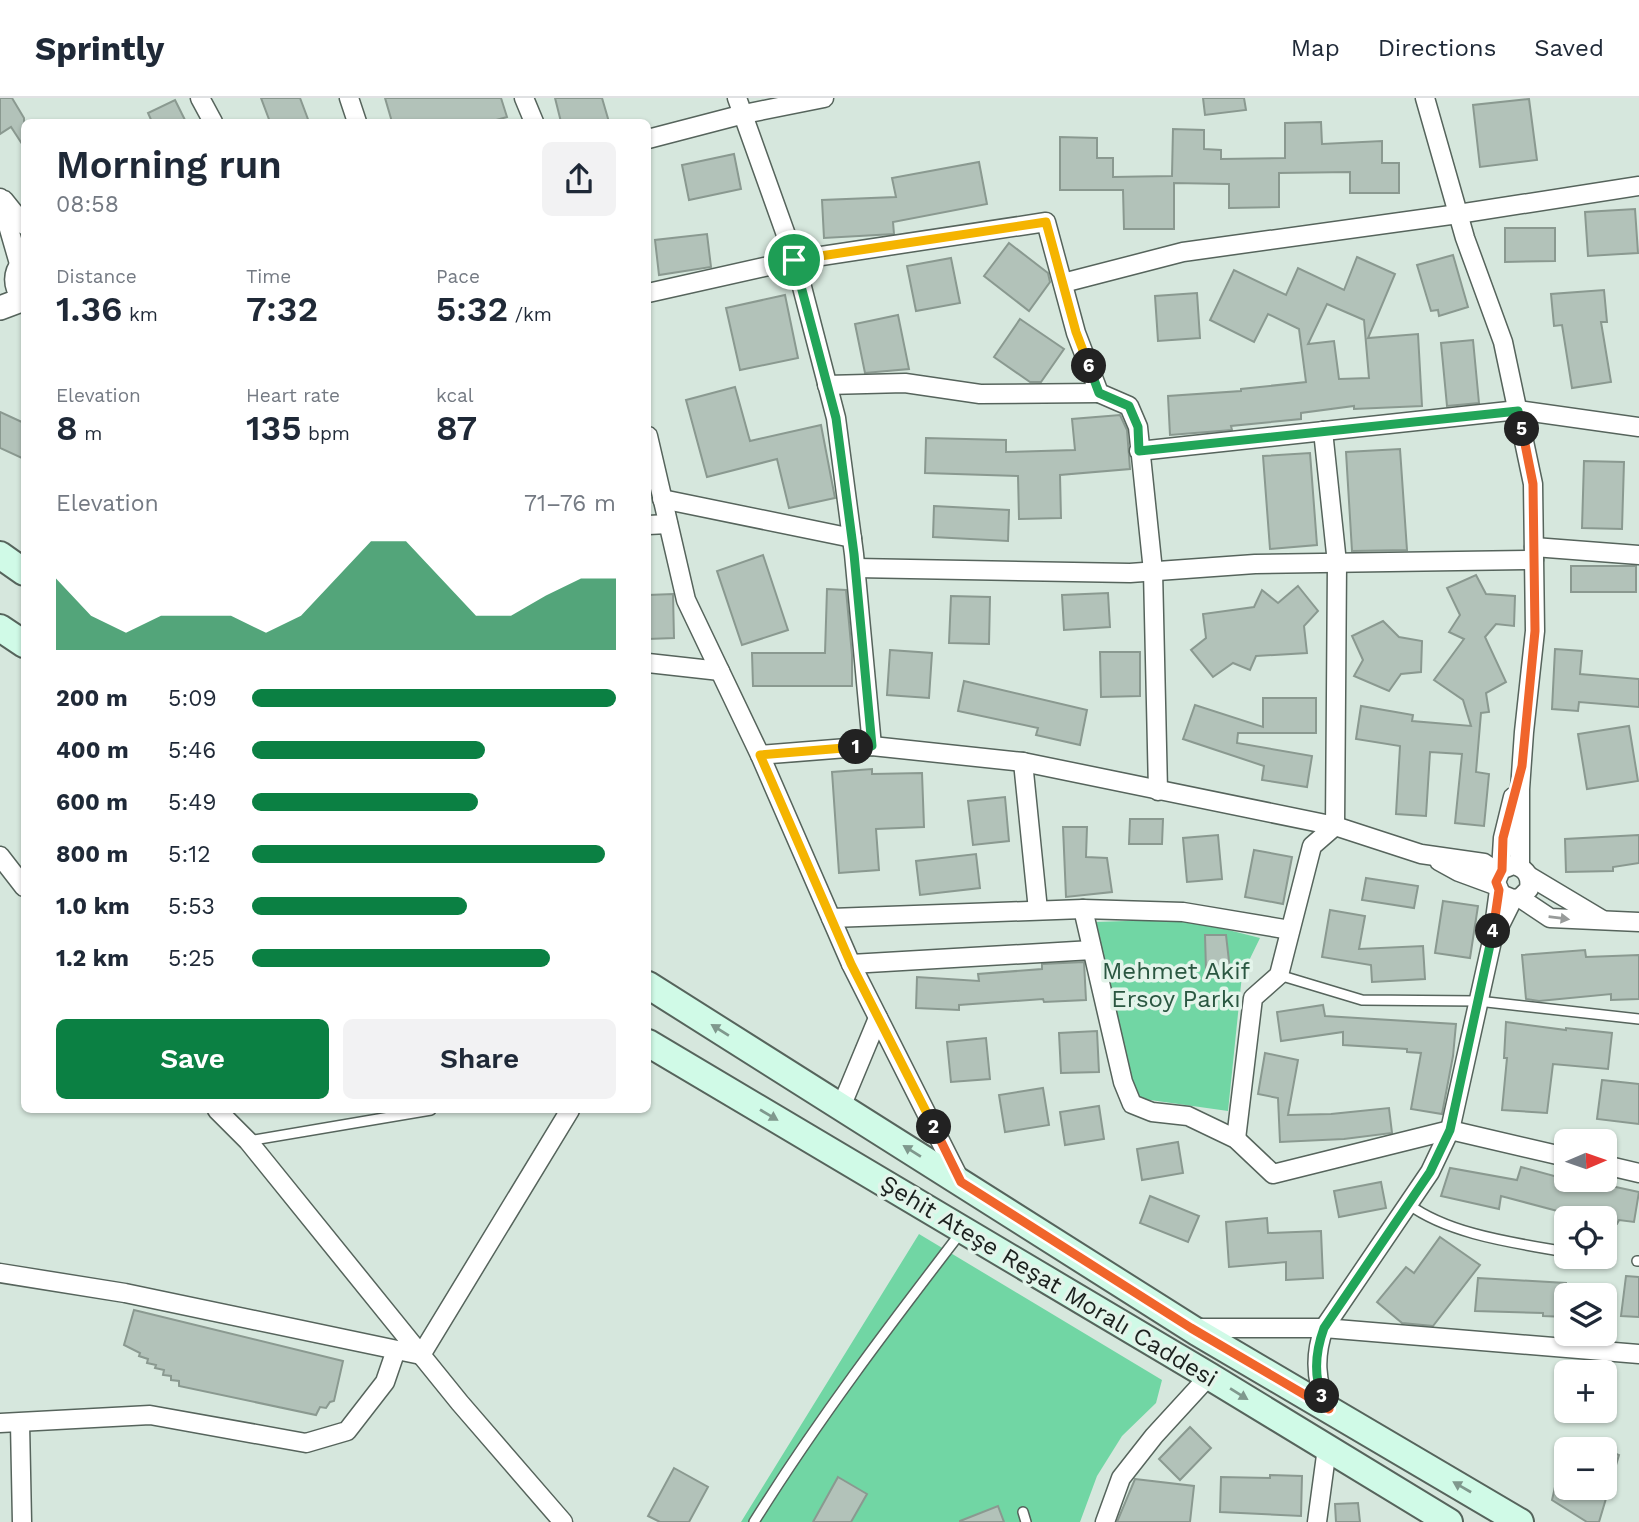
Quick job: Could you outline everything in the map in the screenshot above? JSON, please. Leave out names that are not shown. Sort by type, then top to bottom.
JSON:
[{"type":"main road","points":[[0,555],[21,570]]},
{"type":"main road","points":[[0,628],[21,642]]},
{"type":"main road","points":[[651,987],[1191,1328],[1520,1522]]},
{"type":"main road","name":"Şehit Ateşe Reşat Moralı Caddesi","points":[[651,1045],[1209,1376],[1448,1522]]},
{"type":"street","points":[[200,98],[211,119]]},
{"type":"street","points":[[349,98],[356,119]]},
{"type":"street","points":[[524,98],[533,119]]},
{"type":"street","points":[[651,138],[741,106],[824,98]]},
{"type":"street","points":[[1425,98],[1458,214],[1503,341],[1533,484],[1535,631],[1522,766],[1524,871],[1529,889],[1505,886]]},
{"type":"street","points":[[741,106],[794,260],[836,418],[856,568],[872,746]]},
{"type":"street","points":[[1063,283],[1183,252],[1639,186]]},
{"type":"street","points":[[0,197],[21,222]]},
{"type":"street","points":[[0,197],[21,295]]},
{"type":"street","points":[[651,291],[794,260],[1046,222],[1076,332],[1099,393]]},
{"type":"street","points":[[0,308],[21,300]]},
{"type":"street","points":[[827,385],[905,383],[980,394],[1099,393],[1129,406],[1138,427],[1153,571],[1158,791]]},
{"type":"street","points":[[1139,451],[1518,411],[1639,427],[1639,435]]},
{"type":"street","points":[[1236,1139],[1253,998],[1279,975],[1312,846],[1335,826],[1337,564],[1322,431]]},
{"type":"street","points":[[651,450],[686,600],[760,755],[851,964],[961,1182]]},
{"type":"street","points":[[662,499],[852,538]]},
{"type":"street","points":[[651,526],[668,524]]},
{"type":"street","points":[[856,568],[1130,573],[1255,564],[1337,564],[1534,554],[1639,555]]},
{"type":"street","points":[[651,663],[720,671]]},
{"type":"street","points":[[760,755],[872,746],[1023,762],[1335,826],[1426,855],[1484,863],[1505,886],[1550,918],[1639,922]]},
{"type":"street","points":[[1023,762],[1038,910]]},
{"type":"street","points":[[1505,886],[1503,838],[1522,766]]},
{"type":"street","points":[[0,856],[21,883]]},
{"type":"street","points":[[1329,1409],[1316,1373],[1324,1328],[1430,1172],[1450,1130],[1505,886],[1513,865],[1604,921]]},
{"type":"street","points":[[831,918],[1083,909],[1183,912],[1290,930]]},
{"type":"street","points":[[1083,909],[1123,1082],[1132,1104],[1152,1112],[1188,1116],[1236,1139],[1273,1174],[1450,1130],[1554,1154]]},
{"type":"street","points":[[851,964],[1092,950]]},
{"type":"street","points":[[841,1107],[878,1018]]},
{"type":"street","points":[[220,1113],[248,1141],[421,1355],[563,1522]]},
{"type":"street","points":[[421,1355],[568,1113]]},
{"type":"street","points":[[1617,1168],[1639,1173]]},
{"type":"street","points":[[0,1273],[125,1293],[421,1355]]},
{"type":"street","points":[[1191,1328],[1324,1328],[1639,1354]]},
{"type":"street","points":[[0,1423],[150,1415],[306,1443],[347,1432],[385,1382],[396,1350]]},
{"type":"street","points":[[1105,1522],[1121,1478],[1154,1436],[1209,1376]]},
{"type":"street","points":[[20,1423],[22,1522]]},
{"type":"street","points":[[1317,1522],[1327,1448]]},
{"type":"lane","points":[[1279,975],[1363,1000],[1478,1000],[1639,1019]]},
{"type":"lane","points":[[248,1141],[413,1113]]},
{"type":"lane","points":[[1408,1204],[1419,1212],[1496,1240],[1554,1250]]},
{"type":"lane","points":[[754,1522],[800,1448],[963,1230]]},
{"type":"green space","name":"Mehmet Akif Ersoy Parkı","points":[[1185,919],[1260,938],[1242,975],[1228,1111],[1136,1098],[1096,922]]},
{"type":"green space","points":[[919,1234],[1162,1380],[1156,1403],[1122,1436],[1097,1476],[1080,1522],[741,1522]]},
{"type":"building","points":[[0,98],[12,98],[24,118],[21,119],[21,142],[11,127],[0,134]]},
{"type":"building","points":[[261,98],[300,98],[308,119],[269,119]]},
{"type":"building","points":[[385,98],[501,98],[507,117],[500,119],[391,119]]},
{"type":"building","points":[[555,98],[602,98],[608,119],[560,119]]},
{"type":"building","points":[[1203,98],[1244,98],[1246,110],[1205,115]]},
{"type":"building","points":[[1529,99],[1537,160],[1480,167],[1473,105]]},
{"type":"building","points":[[175,100],[184,119],[151,119],[148,113]]},
{"type":"building","points":[[1321,122],[1322,144],[1382,141],[1382,163],[1399,163],[1399,193],[1350,193],[1350,172],[1279,173],[1279,207],[1229,208],[1229,184],[1174,183],[1174,229],[1124,229],[1123,190],[1060,190],[1060,137],[1097,138],[1097,158],[1113,158],[1113,177],[1172,176],[1173,129],[1204,130],[1204,149],[1221,150],[1221,159],[1285,158],[1285,123]]},
{"type":"building","points":[[734,154],[741,189],[689,200],[682,165]]},
{"type":"building","points":[[979,162],[987,204],[893,222],[894,234],[824,238],[822,200],[896,197],[892,178]]},
{"type":"building","points":[[1635,209],[1638,253],[1588,256],[1585,212]]},
{"type":"building","points":[[1505,228],[1555,228],[1555,261],[1505,262]]},
{"type":"building","points":[[707,234],[711,267],[659,275],[655,240]]},
{"type":"building","points":[[1009,243],[1048,273],[1050,282],[1029,311],[984,276]]},
{"type":"building","points":[[1453,255],[1468,307],[1439,316],[1438,310],[1431,311],[1417,265]]},
{"type":"building","points":[[1357,257],[1395,274],[1368,338],[1418,334],[1422,406],[1354,409],[1354,406],[1301,413],[1301,419],[1231,426],[1232,430],[1170,435],[1168,396],[1241,391],[1306,382],[1299,329],[1268,314],[1254,342],[1210,320],[1234,270],[1286,295],[1298,268],[1344,290]],"holes":[[[1327,304],[1364,320],[1369,378],[1339,379],[1334,341],[1308,344]]]},
{"type":"building","points":[[951,258],[960,303],[916,311],[907,266]]},
{"type":"building","points":[[1604,290],[1607,322],[1601,322],[1611,382],[1572,388],[1562,325],[1554,326],[1551,294]]},
{"type":"building","points":[[1197,293],[1200,338],[1158,341],[1155,296]]},
{"type":"building","points":[[785,295],[798,358],[740,370],[726,308]]},
{"type":"building","points":[[898,315],[909,369],[865,373],[855,324]]},
{"type":"building","points":[[1020,319],[1064,349],[1041,382],[1030,382],[994,357]]},
{"type":"building","points":[[1473,340],[1479,403],[1447,406],[1441,343]]},
{"type":"building","points":[[735,387],[750,441],[821,425],[835,498],[789,508],[777,459],[707,477],[686,400]]},
{"type":"building","points":[[0,412],[21,422],[21,458],[0,448]]},
{"type":"building","points":[[1120,415],[1127,430],[1130,469],[1060,475],[1061,518],[1019,519],[1018,476],[925,473],[926,438],[1006,440],[1006,452],[1075,450],[1072,419]]},
{"type":"building","points":[[1400,449],[1407,550],[1352,551],[1346,452]]},
{"type":"building","points":[[1310,453],[1317,545],[1270,549],[1263,456]]},
{"type":"building","points":[[1584,461],[1624,462],[1622,529],[1582,528]]},
{"type":"building","points":[[934,506],[1009,510],[1008,541],[933,537]]},
{"type":"building","points":[[763,555],[788,630],[742,645],[717,571]]},
{"type":"building","points":[[1571,566],[1636,566],[1636,592],[1571,592]]},
{"type":"building","points":[[1476,575],[1486,594],[1515,596],[1514,626],[1496,624],[1485,637],[1506,682],[1486,693],[1489,712],[1481,713],[1476,772],[1489,774],[1484,826],[1455,823],[1462,754],[1430,752],[1426,816],[1396,814],[1400,746],[1356,739],[1361,706],[1413,715],[1412,721],[1471,726],[1463,700],[1434,680],[1464,639],[1449,632],[1460,615],[1447,588]]},
{"type":"building","points":[[1298,586],[1318,611],[1304,626],[1307,653],[1256,656],[1250,670],[1233,663],[1213,677],[1191,650],[1206,638],[1203,614],[1254,607],[1262,590],[1278,603]]},
{"type":"building","points":[[827,589],[846,590],[852,686],[753,686],[752,653],[825,653]]},
{"type":"building","points":[[1108,593],[1110,627],[1064,630],[1062,595]]},
{"type":"building","points":[[673,594],[674,638],[651,639],[651,595]]},
{"type":"building","points":[[951,596],[990,597],[989,644],[949,643]]},
{"type":"building","points":[[1383,621],[1399,637],[1422,641],[1421,672],[1401,674],[1389,691],[1354,676],[1363,660],[1352,636]]},
{"type":"building","points":[[1555,649],[1582,651],[1580,674],[1639,679],[1639,707],[1579,702],[1578,711],[1552,709]]},
{"type":"building","points":[[890,650],[932,653],[929,698],[887,695]]},
{"type":"building","points":[[1100,652],[1140,652],[1140,696],[1101,697]]},
{"type":"building","points":[[964,681],[1087,710],[1080,745],[1036,735],[1038,728],[958,711]]},
{"type":"building","points":[[1263,698],[1316,698],[1316,733],[1238,733],[1237,743],[1312,756],[1307,787],[1262,780],[1264,766],[1183,739],[1195,705],[1263,727]]},
{"type":"building","points":[[1629,726],[1638,781],[1587,789],[1578,734]]},
{"type":"building","points":[[872,769],[872,774],[922,773],[924,827],[876,829],[879,870],[839,873],[832,772]]},
{"type":"building","points":[[1005,797],[1009,841],[973,845],[968,801]]},
{"type":"building","points":[[1130,819],[1163,819],[1162,844],[1129,844]]},
{"type":"building","points":[[1063,827],[1087,827],[1086,857],[1107,858],[1112,892],[1066,897]]},
{"type":"building","points":[[1218,835],[1222,879],[1187,882],[1183,838]]},
{"type":"building","points":[[1639,835],[1639,863],[1613,867],[1613,871],[1566,872],[1565,839]]},
{"type":"building","points":[[1254,850],[1292,857],[1283,904],[1245,897]]},
{"type":"building","points":[[976,854],[980,888],[920,895],[916,861]]},
{"type":"building","points":[[1366,878],[1418,886],[1414,908],[1362,900]]},
{"type":"building","points":[[1443,901],[1478,906],[1470,958],[1435,953]]},
{"type":"building","points":[[1330,910],[1365,916],[1359,949],[1423,946],[1425,979],[1372,982],[1371,965],[1322,957]]},
{"type":"building","points":[[1205,935],[1226,935],[1230,970],[1206,970]]},
{"type":"building","points":[[1585,950],[1586,957],[1639,955],[1639,999],[1611,1000],[1611,994],[1539,1001],[1526,999],[1522,955]]},
{"type":"building","points":[[1084,962],[1086,1000],[1044,1002],[1043,999],[959,1005],[959,1010],[916,1008],[917,977],[979,981],[978,974],[1042,969],[1042,964]]},
{"type":"building","points":[[1323,1005],[1325,1016],[1456,1024],[1442,1114],[1411,1109],[1421,1053],[1407,1052],[1407,1049],[1343,1045],[1343,1032],[1281,1041],[1277,1012]]},
{"type":"building","points":[[1506,1022],[1612,1033],[1608,1069],[1553,1064],[1547,1113],[1502,1110],[1507,1058],[1504,1058]]},
{"type":"building","points":[[1097,1031],[1099,1072],[1061,1073],[1059,1033]]},
{"type":"building","points":[[986,1038],[990,1079],[951,1082],[947,1042]]},
{"type":"building","points":[[1265,1053],[1298,1060],[1288,1115],[1389,1108],[1392,1133],[1344,1139],[1280,1142],[1278,1098],[1258,1094]]},
{"type":"building","points":[[1602,1080],[1639,1084],[1639,1124],[1597,1119]]},
{"type":"building","points":[[1043,1088],[1049,1125],[1005,1132],[999,1095]]},
{"type":"building","points":[[1099,1106],[1104,1139],[1065,1145],[1060,1112]]},
{"type":"building","points":[[1178,1142],[1183,1173],[1142,1180],[1137,1149]]},
{"type":"building","points":[[1521,1167],[1554,1176],[1554,1192],[1617,1192],[1617,1187],[1639,1192],[1634,1222],[1619,1220],[1617,1224],[1617,1206],[1554,1206],[1554,1210],[1501,1196],[1499,1209],[1441,1196],[1450,1168],[1517,1180]]},
{"type":"building","points":[[1381,1182],[1386,1208],[1339,1217],[1334,1191]]},
{"type":"building","points":[[1150,1196],[1199,1216],[1188,1242],[1140,1223]]},
{"type":"building","points":[[1267,1218],[1268,1233],[1321,1231],[1323,1278],[1286,1280],[1286,1262],[1229,1267],[1226,1222]]},
{"type":"building","points":[[1440,1237],[1480,1265],[1433,1326],[1402,1323],[1377,1302],[1406,1267],[1414,1273]]},
{"type":"building","points":[[1626,1276],[1639,1277],[1639,1317],[1621,1316]]},
{"type":"building","points":[[1478,1278],[1566,1283],[1554,1283],[1554,1316],[1543,1316],[1543,1313],[1475,1311]]},
{"type":"building","points":[[134,1310],[343,1361],[334,1401],[326,1408],[320,1407],[316,1415],[179,1386],[179,1381],[163,1375],[164,1370],[147,1363],[148,1359],[124,1345]]},
{"type":"building","points":[[1190,1427],[1211,1448],[1180,1480],[1159,1459]]},
{"type":"building","points":[[674,1468],[708,1487],[689,1522],[660,1522],[648,1516]]},
{"type":"building","points":[[1270,1475],[1302,1476],[1301,1516],[1220,1512],[1221,1477],[1270,1478]]},
{"type":"building","points":[[838,1477],[867,1494],[851,1522],[813,1522]]},
{"type":"building","points":[[1135,1479],[1194,1486],[1190,1522],[1117,1522]]},
{"type":"building","points":[[1554,1491],[1554,1500],[1606,1500],[1599,1522],[1587,1522],[1552,1500]]},
{"type":"building","points":[[1358,1503],[1360,1522],[1336,1522],[1335,1504]]},
{"type":"building","points":[[998,1506],[1004,1522],[960,1522],[960,1521]]},
{"type":"route","points":[[1046,222],[1076,332],[1099,393],[1129,406],[1138,427],[1139,451],[1518,411],[1533,484],[1535,631],[1522,766],[1503,838],[1502,870],[1496,882],[1499,890],[1492,941],[1450,1130],[1430,1172],[1324,1328],[1320,1339],[1316,1373],[1329,1409],[1191,1328],[961,1182],[851,964],[760,755],[872,746],[854,554],[836,418],[794,260],[1046,222]]}]
